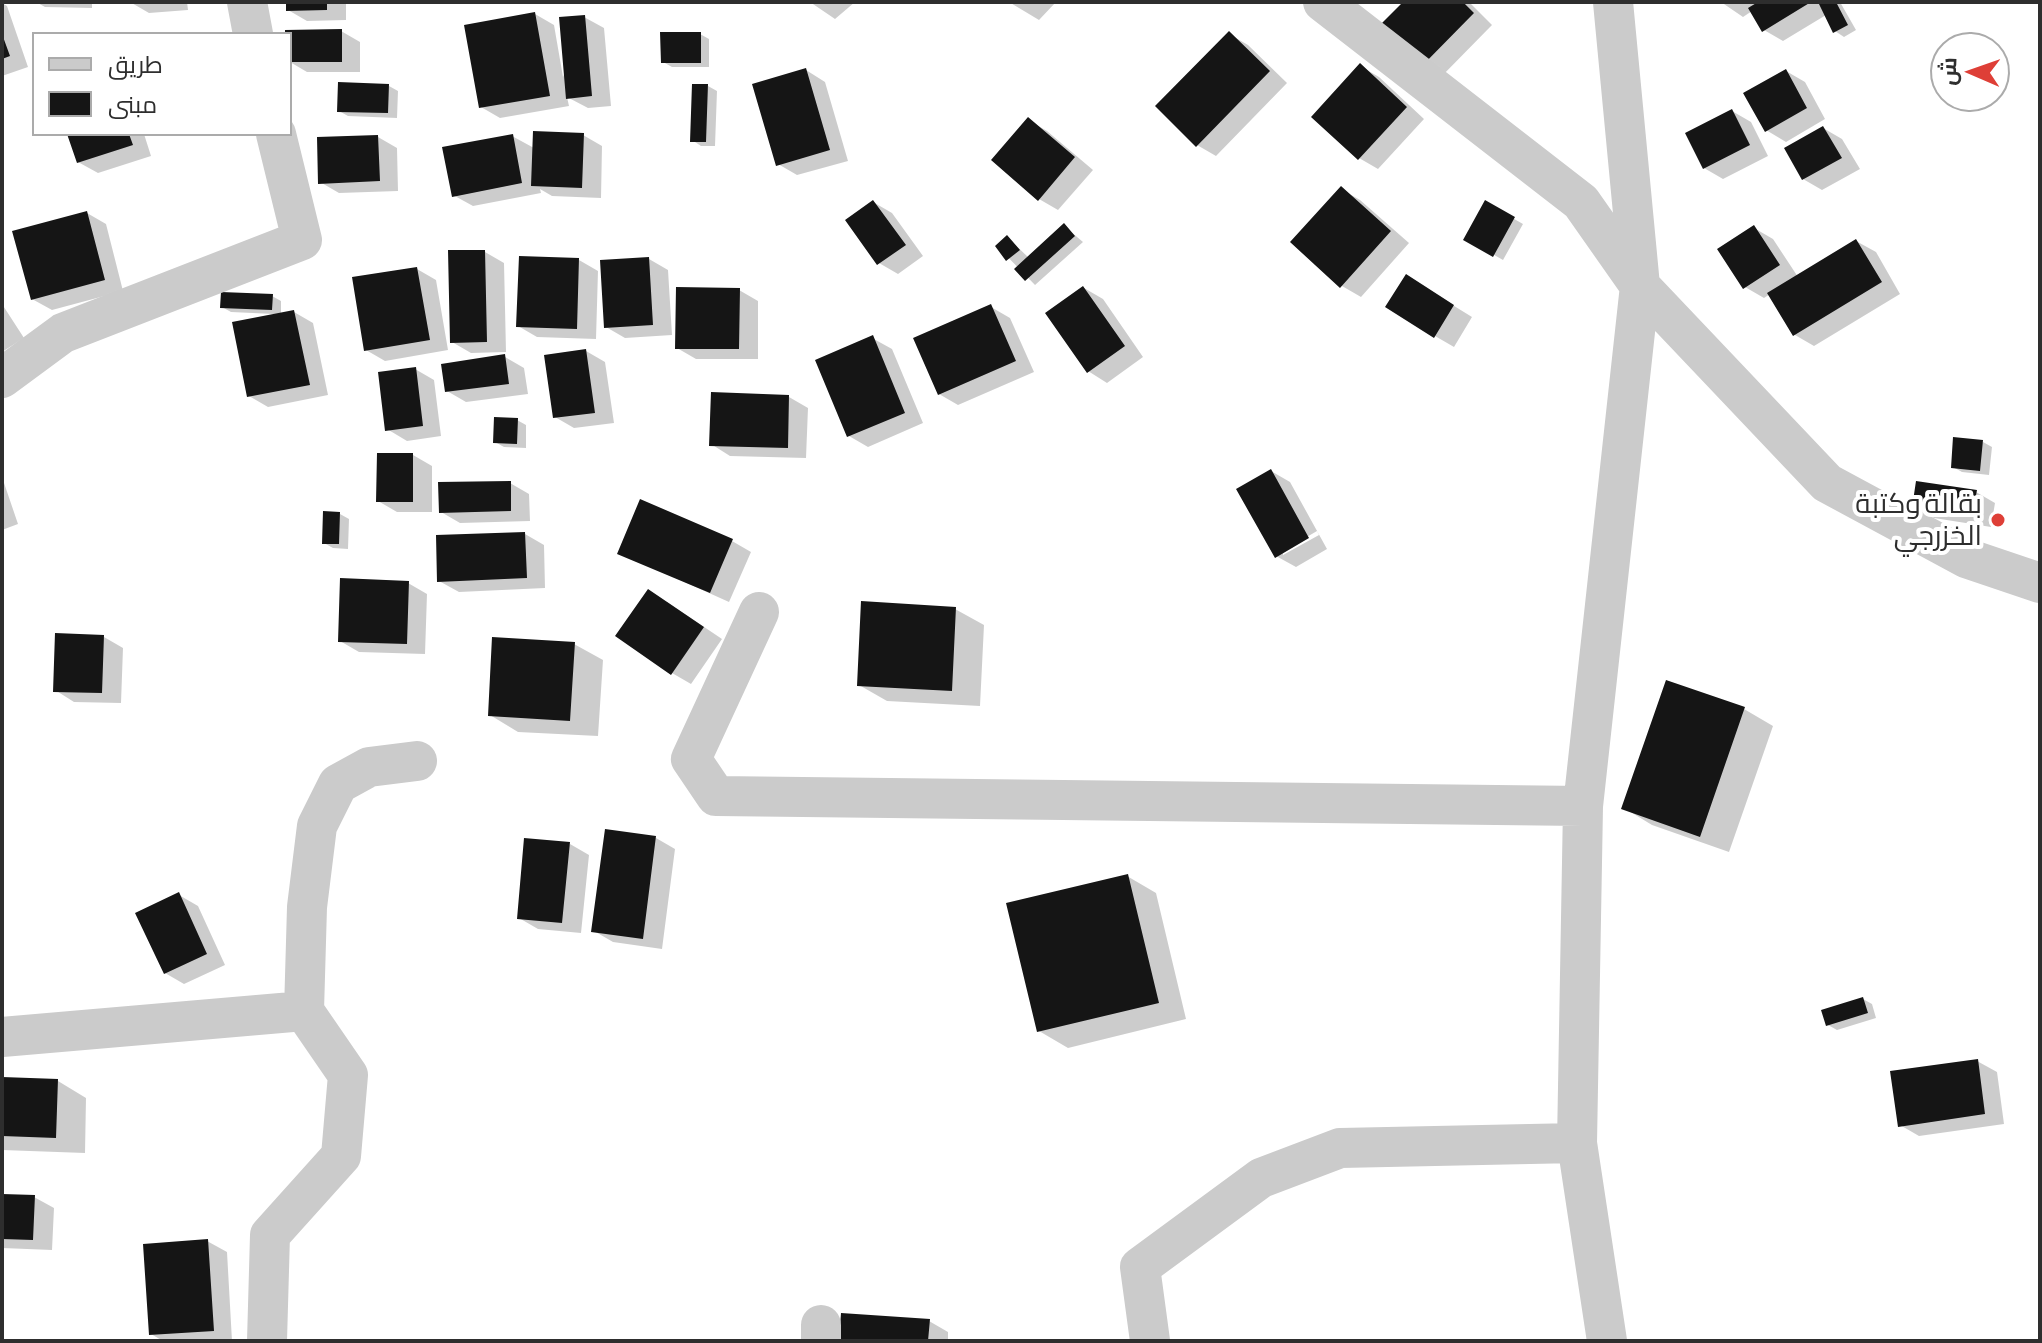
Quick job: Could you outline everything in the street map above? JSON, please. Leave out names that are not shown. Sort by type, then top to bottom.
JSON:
[{"type":"street","points":[[247,2],[253,32]]},
{"type":"street","points":[[1323,2],[1581,202],[1640,286],[1827,483],[1966,558],[2040,583]]},
{"type":"street","points":[[1607,1341],[1577,1143],[1583,806],[1640,286],[1613,2]]},
{"type":"street","points":[[2,378],[63,333],[302,240],[276,136]]},
{"type":"street","points":[[759,612],[691,759],[716,796],[1583,806]]},
{"type":"street","points":[[267,1341],[270,1235],[341,1156],[348,1075],[304,1011],[307,907],[317,826],[338,784],[369,767],[417,761]]},
{"type":"street","points":[[2,1037],[304,1011]]},
{"type":"street","points":[[1150,1341],[1140,1267],[1261,1178],[1340,1148],[1577,1143]]},
{"type":"building","points":[[286,2],[327,2],[327,10],[286,11]]},
{"type":"building","points":[[1403,2],[1463,2],[1474,13],[1417,71],[1376,29]]},
{"type":"building","points":[[1758,2],[1811,2],[1762,32],[1748,8]]},
{"type":"building","points":[[1836,2],[1848,25],[1833,33],[1819,4]]},
{"type":"building","points":[[535,12],[550,96],[479,108],[464,25]]},
{"type":"building","points":[[585,15],[592,96],[566,99],[559,17]]},
{"type":"building","points":[[342,29],[342,62],[292,62],[292,32],[285,30]]},
{"type":"building","points":[[1229,31],[1270,71],[1196,147],[1155,106]]},
{"type":"building","points":[[660,32],[701,32],[701,63],[661,63]]},
{"type":"building","points":[[2,34],[10,56],[2,59]]},
{"type":"building","points":[[1360,63],[1407,107],[1358,160],[1311,117]]},
{"type":"building","points":[[806,68],[830,150],[776,166],[752,84]]},
{"type":"building","points":[[1786,69],[1807,108],[1765,132],[1743,93]]},
{"type":"building","points":[[338,82],[389,84],[388,113],[337,112]]},
{"type":"building","points":[[692,84],[708,84],[706,142],[690,142]]},
{"type":"building","points":[[1732,109],[1750,145],[1703,169],[1685,133]]},
{"type":"building","points":[[1028,117],[1075,157],[1038,201],[991,160]]},
{"type":"building","points":[[1823,126],[1842,158],[1802,180],[1784,148]]},
{"type":"building","points":[[533,131],[584,133],[582,188],[531,186]]},
{"type":"building","points":[[513,134],[522,183],[452,197],[442,147]]},
{"type":"building","points":[[378,135],[380,181],[318,184],[317,137]]},
{"type":"building","points":[[68,136],[130,136],[133,145],[77,163]]},
{"type":"building","points":[[1341,186],[1391,231],[1340,288],[1290,242]]},
{"type":"building","points":[[873,200],[906,245],[877,265],[845,220]]},
{"type":"building","points":[[1485,200],[1515,217],[1493,257],[1463,240]]},
{"type":"building","points":[[87,211],[105,280],[31,300],[12,231]]},
{"type":"building","points":[[1064,223],[1075,236],[1025,281],[1014,269]]},
{"type":"building","points":[[1754,225],[1780,265],[1743,289],[1717,249]]},
{"type":"building","points":[[1007,235],[1020,250],[1006,261],[995,246]]},
{"type":"building","points":[[1856,239],[1882,282],[1793,336],[1767,293]]},
{"type":"building","points":[[448,250],[485,250],[487,342],[450,343]]},
{"type":"building","points":[[519,256],[579,258],[577,329],[516,327]]},
{"type":"building","points":[[649,257],[653,325],[604,328],[600,260]]},
{"type":"building","points":[[417,267],[430,340],[364,351],[352,277]]},
{"type":"building","points":[[1406,274],[1454,305],[1434,338],[1385,307]]},
{"type":"building","points":[[1083,286],[1125,346],[1087,373],[1045,313]]},
{"type":"building","points":[[676,287],[740,288],[739,349],[675,349]]},
{"type":"building","points":[[221,292],[273,294],[272,310],[220,308]]},
{"type":"building","points":[[991,304],[1016,361],[938,395],[913,338]]},
{"type":"building","points":[[294,310],[310,385],[247,397],[232,322]]},
{"type":"building","points":[[873,335],[905,413],[847,437],[815,360]]},
{"type":"building","points":[[586,349],[595,413],[553,418],[544,355]]},
{"type":"building","points":[[505,354],[509,384],[445,392],[441,364]]},
{"type":"building","points":[[416,367],[423,426],[385,431],[378,372]]},
{"type":"building","points":[[711,392],[789,395],[788,448],[709,446]]},
{"type":"building","points":[[494,417],[518,418],[517,444],[493,443]]},
{"type":"building","points":[[1953,437],[1983,440],[1980,471],[1951,468]]},
{"type":"building","points":[[377,453],[413,453],[413,502],[376,502]]},
{"type":"building","points":[[1271,469],[1309,538],[1275,558],[1236,489]]},
{"type":"building","points":[[511,481],[511,511],[439,513],[438,482]]},
{"type":"building","points":[[1916,481],[1977,490],[1972,517],[1912,508]]},
{"type":"building","points":[[640,499],[733,539],[710,593],[617,554]]},
{"type":"building","points":[[323,511],[340,512],[339,544],[322,544]]},
{"type":"building","points":[[525,532],[527,578],[437,582],[436,535]]},
{"type":"building","points":[[340,578],[409,581],[407,644],[338,642]]},
{"type":"building","points":[[648,589],[704,627],[671,675],[615,636]]},
{"type":"building","points":[[861,601],[956,607],[952,691],[857,686]]},
{"type":"building","points":[[55,633],[104,635],[102,693],[53,692]]},
{"type":"building","points":[[492,637],[575,642],[570,721],[488,716]]},
{"type":"building","points":[[1666,680],[1745,707],[1700,837],[1621,809]]},
{"type":"building","points":[[605,829],[656,836],[643,939],[591,932]]},
{"type":"building","points":[[524,838],[570,842],[562,923],[517,919]]},
{"type":"building","points":[[1128,874],[1159,1003],[1037,1032],[1006,903]]},
{"type":"building","points":[[179,892],[207,954],[164,974],[135,913]]},
{"type":"building","points":[[1863,997],[1868,1013],[1826,1026],[1821,1010]]},
{"type":"building","points":[[1978,1059],[1985,1114],[1898,1127],[1890,1071]]},
{"type":"building","points":[[2,1077],[58,1079],[56,1138],[2,1136]]},
{"type":"building","points":[[2,1194],[35,1195],[33,1240],[2,1239]]},
{"type":"building","points":[[208,1239],[214,1331],[149,1335],[143,1244]]},
{"type":"building","points":[[841,1313],[930,1319],[928,1341],[839,1341]]},
{"type":"place","name":"بقالة وكتبة الخزرجي","points":[[1998,520]]}]
